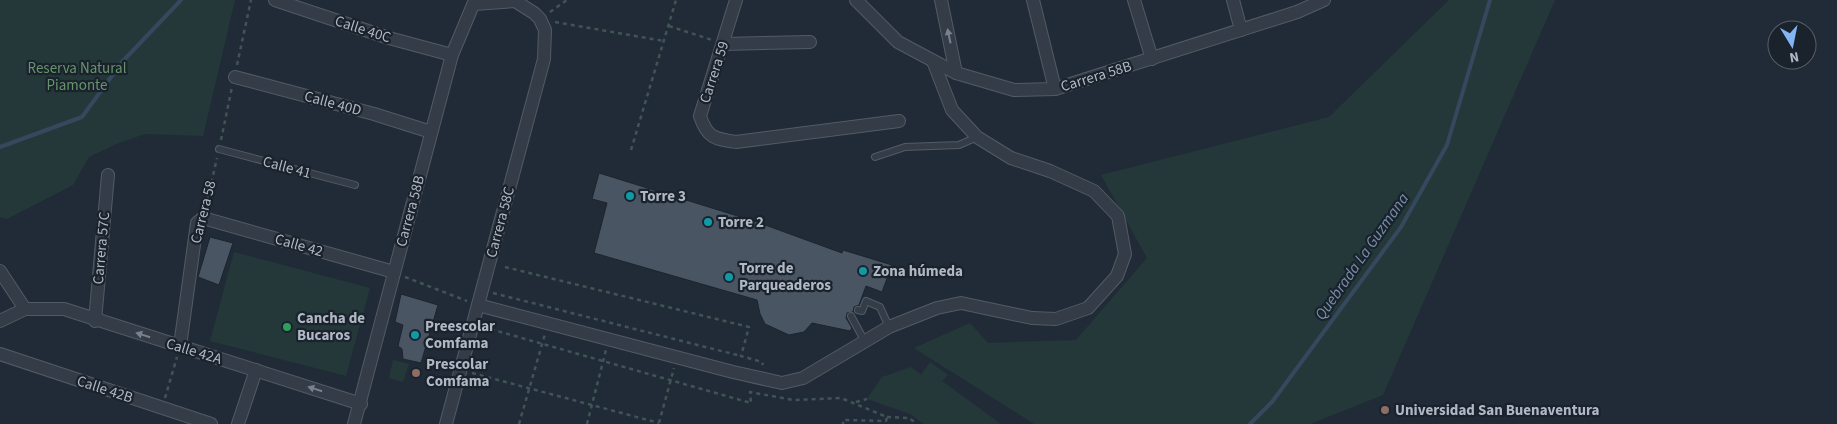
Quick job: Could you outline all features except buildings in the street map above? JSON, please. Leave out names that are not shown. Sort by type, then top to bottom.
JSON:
[{"type":"street","name":"Calle 40C","points":[[275,0],[389,38],[452,55]]},
{"type":"street","points":[[474,2],[515,0],[540,19]]},
{"type":"street","name":"Carrera 59","points":[[736,0],[700,116],[704,129],[716,140],[736,142],[899,121]]},
{"type":"street","name":"Carrera 58B","points":[[856,0],[898,42],[956,73],[1014,90],[1055,89],[1297,12],[1324,0]]},
{"type":"street","points":[[941,0],[956,73]]},
{"type":"street","points":[[1033,0],[1055,89]]},
{"type":"street","points":[[1134,0],[1152,59]]},
{"type":"street","points":[[1233,0],[1241,30]]},
{"type":"street","name":"Carrera 58B","points":[[357,422],[394,272],[452,55],[474,2]]},
{"type":"street","name":"Carrera 58C","points":[[446,424],[544,59],[545,30],[540,19]]},
{"type":"street","points":[[723,44],[810,42]]},
{"type":"street","points":[[478,306],[733,372],[782,382],[803,378],[864,340],[889,327],[938,308],[962,303],[1032,318],[1056,319],[1088,308],[1117,276],[1125,254],[1118,216],[1094,191],[1050,171],[1011,158],[977,137],[952,110],[933,61]]},
{"type":"street","name":"Calle 40D","points":[[234,76],[374,114],[431,132]]},
{"type":"street","name":"Carrera 57C","points":[[95,321],[108,175]]},
{"type":"street","name":"Calle 42","points":[[203,218],[394,272]]},
{"type":"street","name":"Carrera 58","points":[[180,346],[197,223],[203,218]]},
{"type":"street","points":[[0,271],[25,309],[0,322]]},
{"type":"street","name":"Calle 42A","points":[[25,309],[64,309],[95,321],[361,404]]},
{"type":"street","name":"Calle 42B","points":[[0,354],[211,424]]},
{"type":"street","points":[[238,424],[256,370]]},
{"type":"lane","points":[[875,157],[905,147],[959,145],[977,137]]},
{"type":"lane","name":"Calle 41","points":[[219,149],[355,185]]},
{"type":"lane","points":[[858,310],[862,311],[866,301],[880,308],[889,327]]},
{"type":"lane","points":[[850,316],[864,340]]},
{"type":"path","name":"Carrera 58","points":[[203,218],[251,0]]},
{"type":"path","points":[[540,19],[567,0]]},
{"type":"path","points":[[631,150],[676,0]]},
{"type":"path","points":[[540,19],[664,41]]},
{"type":"path","points":[[669,26],[723,44]]},
{"type":"path","points":[[505,267],[748,327],[741,356]]},
{"type":"path","points":[[394,272],[478,306]]},
{"type":"path","points":[[482,290],[741,356],[762,362],[765,370]]},
{"type":"path","points":[[473,324],[751,403],[750,392],[793,400],[841,398],[887,417],[909,418],[916,424]]},
{"type":"path","points":[[520,424],[542,344]]},
{"type":"path","points":[[162,408],[180,346]]},
{"type":"path","points":[[587,424],[602,361]]},
{"type":"path","points":[[470,373],[659,423],[671,380]]},
{"type":"path","points":[[854,402],[867,400]]},
{"type":"path","points":[[843,424],[843,420],[886,421],[887,417]]},
{"type":"green space","name":"Reserva Natural Piamonte","points":[[0,0],[235,0],[203,136],[145,134],[116,144],[89,157],[73,185],[7,219],[0,217]]},
{"type":"green space","points":[[1449,0],[1555,0],[1383,395],[1310,424],[1034,424],[914,348],[970,323],[988,343],[1076,340],[1147,258],[1101,175],[1329,117]]},
{"type":"green space","name":"Cancha de Bucaros","points":[[234,252],[370,288],[346,376],[210,341]]},
{"type":"green space","points":[[393,360],[409,364],[403,382],[389,378]]},
{"type":"green space","points":[[930,362],[948,375],[942,381],[1001,424],[924,424],[910,414],[867,399],[882,377],[911,367],[921,375]]},
{"type":"waterway","points":[[0,147],[82,117],[122,62],[181,0]]},
{"type":"waterway","name":"Quebrada La Guzmana","points":[[1250,424],[1272,402],[1401,227],[1447,145],[1490,0]]},
{"type":"place","name":"Torre 3","points":[[630,196]]},
{"type":"place","name":"Torre 2","points":[[708,222]]},
{"type":"place","name":"Zona húmeda","points":[[863,271]]},
{"type":"place","name":"Torre de Parqueaderos","points":[[729,277]]},
{"type":"place","name":"Cancha de Bucaros","points":[[287,327]]},
{"type":"place","name":"Preescolar Comfama","points":[[415,335]]},
{"type":"place","name":"Prescolar Comfama","points":[[416,373]]},
{"type":"place","name":"Universidad San Buenaventura","points":[[1385,410]]}]
